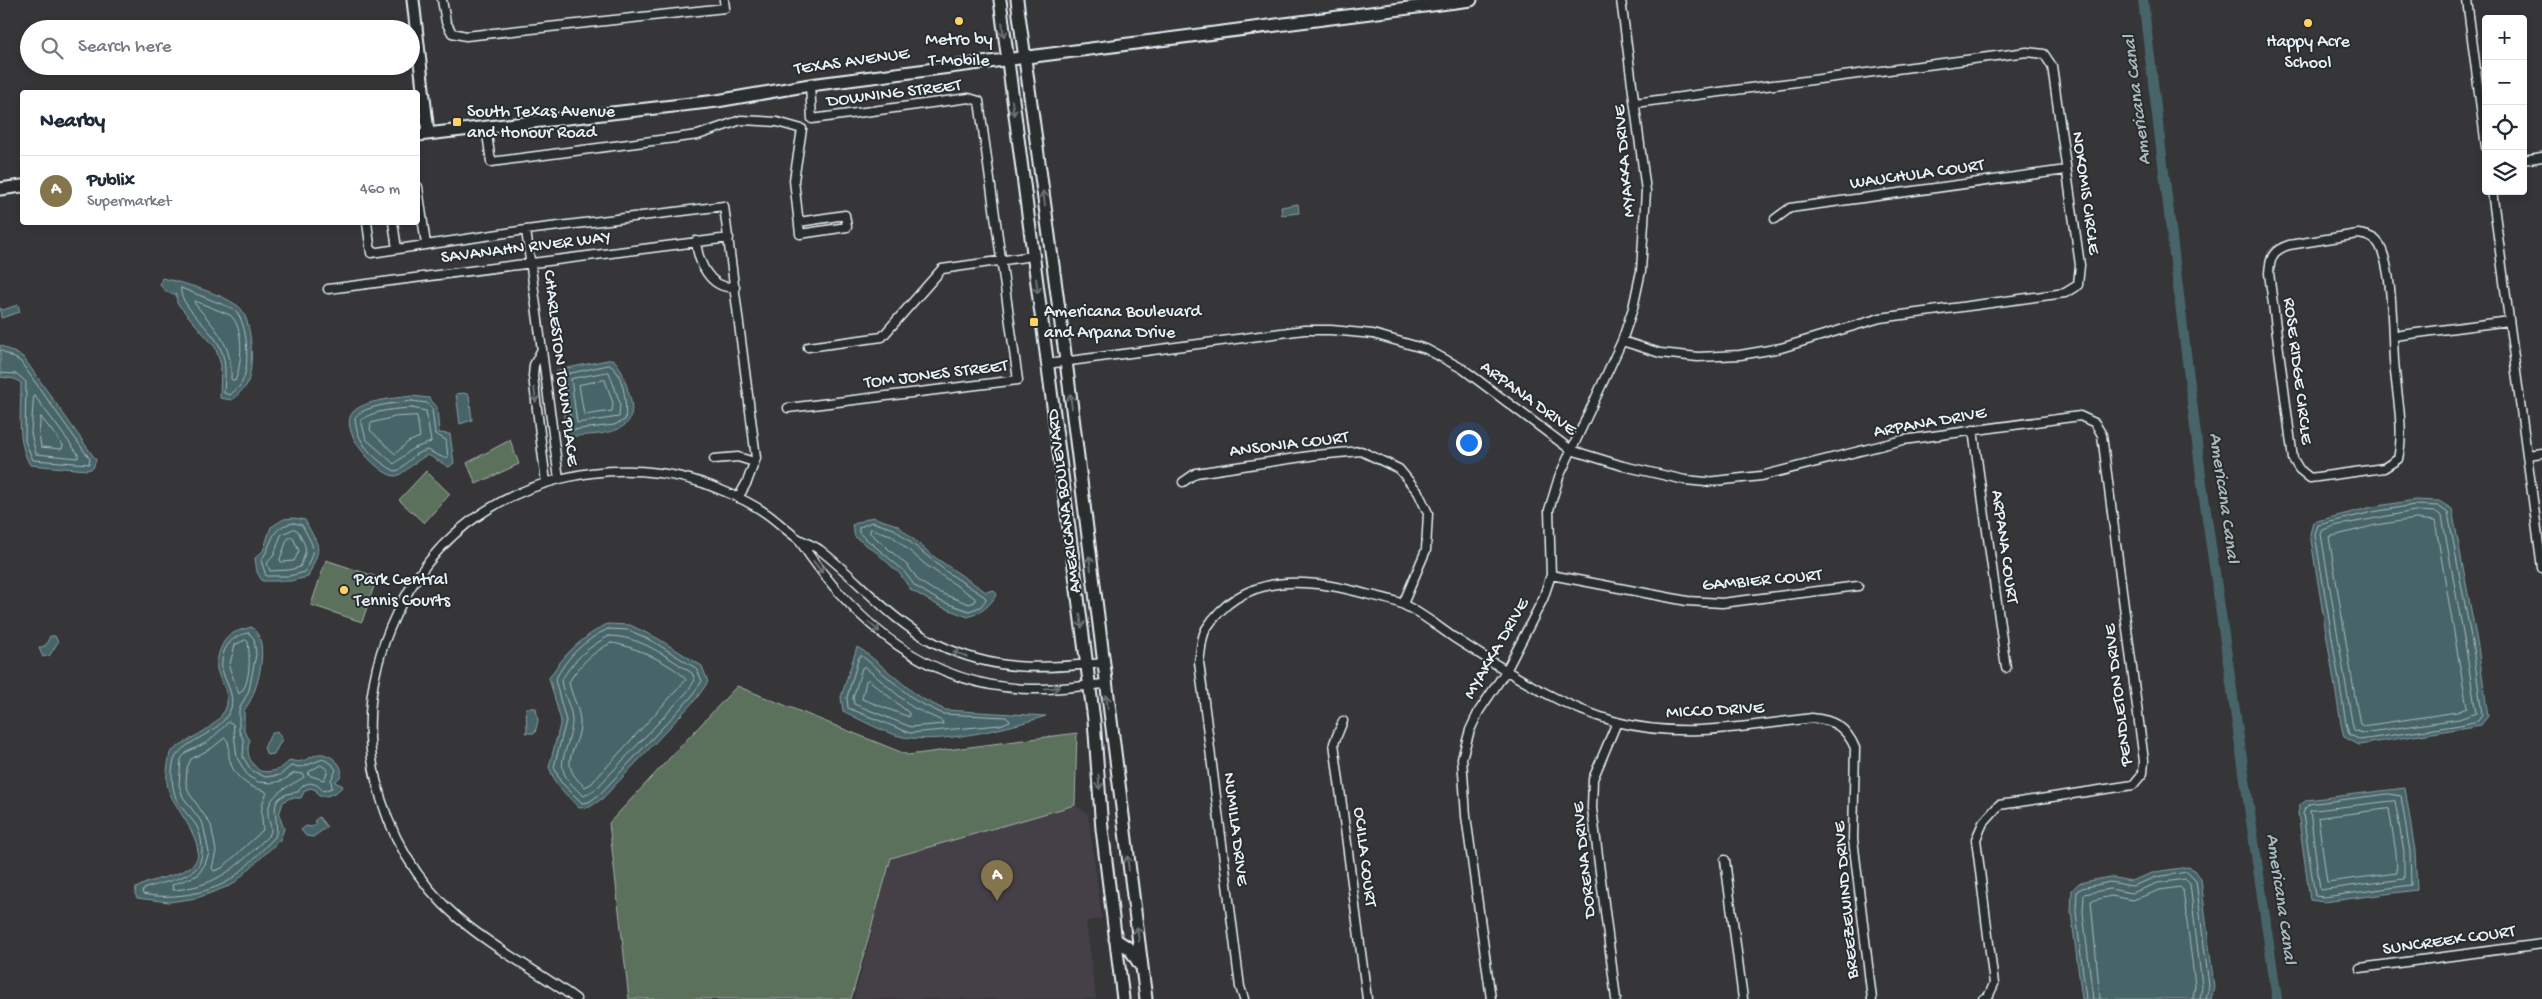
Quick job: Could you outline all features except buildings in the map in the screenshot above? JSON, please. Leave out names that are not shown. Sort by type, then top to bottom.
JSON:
[{"type":"main road","points":[[413,0],[414,20]]},
{"type":"main road","name":"AMERICANA BOULEVARD","points":[[1000,0],[1006,59],[1034,256],[1090,685],[1102,829],[1124,999]]},
{"type":"main road","name":"AMERICANA BOULEVARD","points":[[1017,0],[1066,362],[1102,663],[1146,999]]},
{"type":"main road","name":"TEXAS AVENUE","points":[[423,134],[717,101],[810,85],[1398,5],[1470,0]]},
{"type":"main road","points":[[419,75],[420,90]]},
{"type":"main road","points":[[420,94],[423,134]]},
{"type":"main road","points":[[0,189],[20,186]]},
{"type":"main road","points":[[1102,829],[1124,827]]},
{"type":"main road","points":[[1115,938],[1130,949],[1142,969]]},
{"type":"street","points":[[442,0],[446,22],[452,33],[466,36],[725,8],[724,0]]},
{"type":"street","name":"MYAKKA DRIVE","points":[[1491,999],[1466,816],[1462,758],[1470,730],[1479,711],[1506,670],[1532,623],[1551,575],[1549,510],[1571,450],[1622,341],[1634,308],[1642,270],[1646,191],[1621,0]]},
{"type":"street","points":[[2467,0],[2482,116]]},
{"type":"street","name":"NOKOMIS CIRCLE","points":[[1622,341],[1660,353],[1698,357],[1740,355],[1781,348],[1880,318],[2065,293],[2078,285],[2080,265],[2052,66],[2044,54],[2026,52],[1635,103]]},
{"type":"street","name":"DOWNING STREET","points":[[810,85],[812,119],[969,98],[979,101]]},
{"type":"street","name":"TOM JONES STREET","points":[[788,408],[1018,380],[979,101]]},
{"type":"street","points":[[486,127],[491,162],[698,135],[742,120],[777,122],[802,129],[794,180],[800,234],[847,227],[845,215],[799,222]]},
{"type":"street","points":[[2527,159],[2542,157]]},
{"type":"street","name":"WAUCHULA COURT","points":[[1775,219],[1790,208],[2066,170]]},
{"type":"street","points":[[2493,195],[2542,568]]},
{"type":"street","points":[[420,202],[426,245]]},
{"type":"street","points":[[367,225],[371,253],[526,230],[724,206],[756,458],[738,498]]},
{"type":"street","points":[[393,225],[397,249]]},
{"type":"street","name":"CHARLESTON TOWN PLACE","points":[[526,230],[532,262],[559,479]]},
{"type":"street","name":"ROSE RIDGE CIRCLE","points":[[2358,234],[2370,236],[2380,243],[2385,257],[2394,336],[2394,358],[2402,442],[2398,460],[2384,468],[2310,478],[2299,469],[2293,459],[2269,273],[2270,258],[2278,249],[2289,245],[2358,234]]},
{"type":"street","name":"SAVANAHN RIVER WAY","points":[[328,289],[729,238]]},
{"type":"street","points":[[696,242],[700,262],[715,282],[726,288],[735,288]]},
{"type":"street","points":[[808,347],[882,337],[942,269],[1034,256]]},
{"type":"street","points":[[2394,336],[2509,321]]},
{"type":"street","name":"ARPANA DRIVE","points":[[1048,364],[1304,330],[1331,330],[1373,334],[1426,349],[1463,370],[1571,450],[1623,466],[1685,480],[1706,482],[1762,476],[1903,440],[2080,416],[2095,423],[2102,435]]},
{"type":"street","points":[[542,348],[534,365],[532,376],[546,483]]},
{"type":"street","name":"ARPANA COURT","points":[[1973,430],[2006,668]]},
{"type":"street","name":"PENDLETON DRIVE","points":[[1982,999],[1988,997],[1994,984],[1976,839],[1983,823],[1999,805],[2133,785],[2143,773],[2144,761],[2102,435]]},
{"type":"street","name":"ANSONIA COURT","points":[[1183,482],[1196,473],[1316,455],[1361,451],[1399,469],[1418,492],[1428,513],[1426,550],[1402,604]]},
{"type":"street","points":[[2527,455],[2542,453]]},
{"type":"street","points":[[714,459],[738,457],[754,462]]},
{"type":"street","points":[[576,999],[463,922],[442,902],[415,870],[403,851],[384,810],[372,763],[370,716],[374,674],[388,628],[412,583],[436,553],[464,527],[509,498],[559,479],[607,471],[640,470],[698,481],[738,498],[766,513],[799,540],[839,593],[868,623],[902,650],[919,660],[972,681],[1003,686],[1033,689],[1105,684]]},
{"type":"street","points":[[799,540],[817,548],[900,621],[933,642],[963,656],[1007,667],[1047,668],[1102,663]]},
{"type":"street","name":"GAMBIER COURT","points":[[1551,575],[1687,601],[1722,603],[1858,586]]},
{"type":"street","name":"MICCO DRIVE","points":[[1199,662],[1205,630],[1227,603],[1252,589],[1280,583],[1314,582],[1347,588],[1402,604],[1560,702],[1617,722],[1658,729],[1690,731],[1812,718],[1830,720]]},
{"type":"street","name":"NUMILLA DRIVE","points":[[1199,662],[1240,987],[1244,999]]},
{"type":"street","name":"BREEZEWIND DRIVE","points":[[1830,720],[1850,737],[1855,748],[1853,839],[1872,999]]},
{"type":"street","name":"OCILLA COURT","points":[[1343,721],[1334,743],[1367,999]]},
{"type":"street","name":"DORENA DRIVE","points":[[1616,999],[1592,808],[1594,779],[1617,722]]},
{"type":"street","points":[[1725,860],[1743,999]]},
{"type":"street","name":"SUNCREEK COURT","points":[[2360,968],[2542,944]]},
{"type":"shaded area","points":[[1075,805],[1088,814],[1102,919],[1086,921],[1096,999],[854,999],[891,858]]},
{"type":"green space","points":[[510,440],[519,464],[476,484],[467,463]]},
{"type":"green space","points":[[426,471],[450,494],[424,523],[399,500]]},
{"type":"green space","name":"Park Central Tennis Courts","points":[[326,560],[377,577],[362,622],[311,605]]},
{"type":"green space","points":[[737,686],[908,755],[1077,733],[1075,805],[891,858],[851,999],[629,999],[609,823]]},
{"type":"water","points":[[1298,204],[1299,213],[1282,215],[1281,207]]},
{"type":"water","points":[[162,278],[222,297],[238,306],[243,312],[247,321],[251,344],[251,369],[246,386],[232,400],[220,398],[221,365],[215,347],[177,303],[176,294],[167,292],[160,285]]},
{"type":"water","points":[[18,305],[20,312],[1,318],[0,308],[3,310]]},
{"type":"water","points":[[0,345],[23,357],[96,460],[93,468],[87,470],[30,465],[21,435],[21,383],[15,379],[0,377]]},
{"type":"water","points":[[613,359],[621,371],[629,394],[632,408],[630,419],[624,426],[614,430],[567,437],[557,370]]},
{"type":"water","points":[[464,393],[469,395],[472,420],[460,424],[456,394]]},
{"type":"water","points":[[412,396],[429,398],[437,407],[439,433],[450,434],[454,463],[449,467],[428,455],[397,476],[394,476],[386,473],[369,459],[354,439],[349,420],[353,412],[365,405],[381,400]]},
{"type":"water","points":[[2415,500],[2439,501],[2452,509],[2478,647],[2488,716],[2481,725],[2359,745],[2344,737],[2310,534],[2313,522],[2372,507]]},
{"type":"water","points":[[872,517],[897,525],[933,556],[986,592],[993,590],[997,594],[985,608],[968,617],[939,606],[911,590],[900,574],[876,552],[855,537],[852,525]]},
{"type":"water","points":[[284,519],[305,520],[317,543],[316,558],[308,577],[290,581],[262,581],[257,572],[255,558],[263,551],[271,527]]},
{"type":"water","points":[[607,624],[630,625],[657,638],[702,666],[708,682],[696,699],[603,798],[590,807],[579,808],[556,784],[549,767],[561,721],[549,678],[574,647]]},
{"type":"water","points":[[252,627],[259,637],[262,654],[253,696],[244,710],[244,731],[250,740],[248,753],[251,761],[260,771],[269,772],[280,768],[290,760],[299,762],[319,754],[327,755],[339,764],[341,768],[340,778],[335,782],[343,786],[338,791],[326,796],[319,796],[316,790],[311,788],[305,790],[301,798],[290,798],[283,802],[279,815],[284,829],[280,840],[232,885],[197,898],[169,902],[137,898],[135,894],[136,888],[185,870],[196,860],[198,850],[195,840],[171,796],[167,784],[170,753],[207,729],[225,710],[227,699],[218,674],[217,659],[222,645],[228,637]]},
{"type":"water","points":[[50,636],[55,636],[58,642],[50,655],[43,657],[39,648],[46,645]]},
{"type":"water","points":[[857,647],[919,697],[945,710],[1046,716],[961,736],[927,739],[894,735],[843,711],[841,697]]},
{"type":"water","points":[[526,708],[536,708],[538,721],[535,733],[525,733],[527,730]]},
{"type":"water","points":[[277,731],[282,739],[274,754],[267,755],[264,748],[271,734]]},
{"type":"water","points":[[2405,788],[2415,851],[2417,890],[2324,902],[2310,900],[2298,813],[2300,805],[2307,800]]},
{"type":"water","points":[[319,817],[327,827],[313,837],[306,836],[301,830],[306,826],[312,827],[316,824],[314,821]]},
{"type":"water","points":[[2188,867],[2195,870],[2201,879],[2214,987],[2211,999],[2082,999],[2071,912],[2072,890],[2079,883],[2110,877],[2131,881],[2155,872]]},
{"type":"waterway","name":"Americana Canal","points":[[2143,0],[2202,484],[2277,999]]},
{"type":"place","name":"Metro by T-Mobile","points":[[959,21]]},
{"type":"place","name":"Happy Acre School","points":[[2308,23]]},
{"type":"place","name":"South Texas Avenue and Honour Road","points":[[457,122]]},
{"type":"place","name":"Americana Boulevard and Arpana Drive","points":[[1034,322]]},
{"type":"place","name":"Park Central Tennis Courts","points":[[344,590]]},
{"type":"place","name":"Publix","points":[[997,901]]}]
